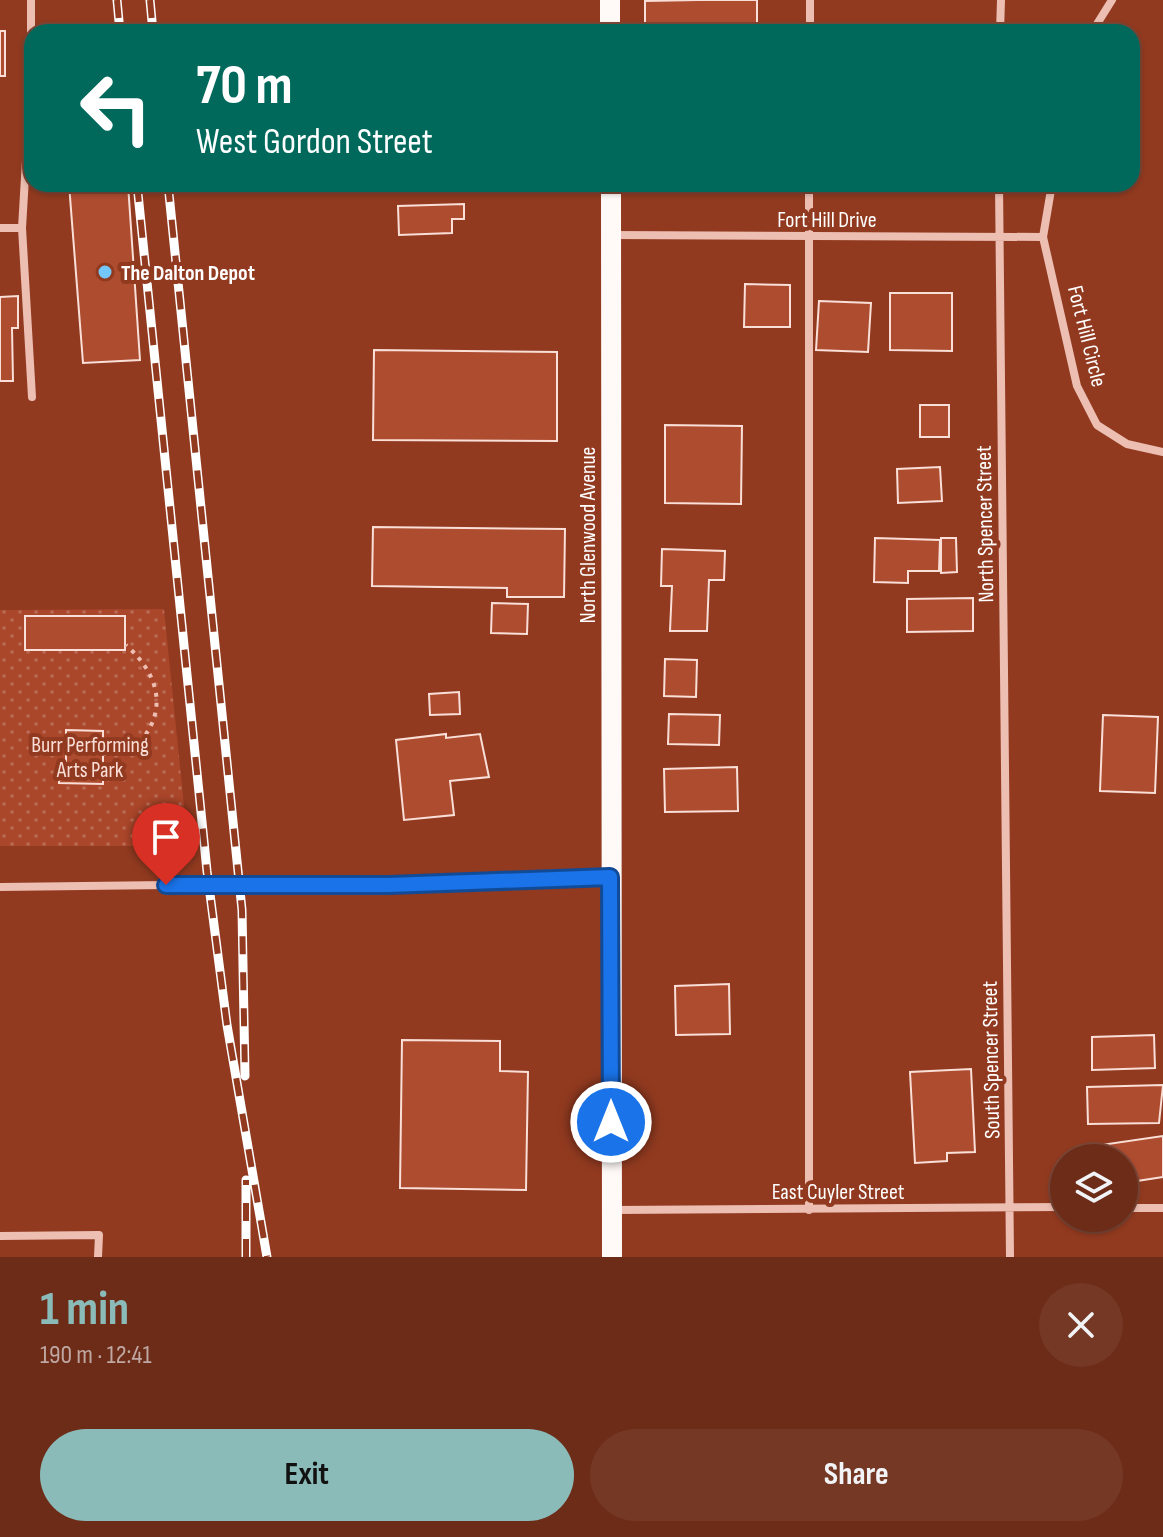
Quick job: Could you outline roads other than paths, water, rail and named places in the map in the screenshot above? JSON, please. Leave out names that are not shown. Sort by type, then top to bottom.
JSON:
[{"type":"main road","points":[[610,0],[610,24]]},
{"type":"main road","name":"North Glenwood Avenue","points":[[611,192],[612,1257]]},
{"type":"street","points":[[31,0],[31,24]]},
{"type":"street","points":[[810,0],[810,24]]},
{"type":"street","points":[[1000,24],[1001,0]]},
{"type":"street","points":[[1097,24],[1112,0]]},
{"type":"street","points":[[24,192],[22,228],[32,397]]},
{"type":"street","points":[[809,192],[809,1210]]},
{"type":"street","name":"North Spencer Street","points":[[999,192],[1006,863]]},
{"type":"street","name":"Fort Hill Circle","points":[[1051,192],[1043,237],[1077,386],[1097,425],[1127,444],[1163,452]]},
{"type":"street","points":[[0,228],[22,228]]},
{"type":"street","name":"Fort Hill Drive","points":[[611,235],[1043,237]]},
{"type":"street","name":"South Spencer Street","points":[[1006,863],[1010,1257]]},
{"type":"street","points":[[0,887],[610,882]]},
{"type":"street","name":"East Cuyler Street","points":[[612,1210],[1050,1207]]},
{"type":"street","points":[[1138,1208],[1163,1208]]},
{"type":"street","points":[[0,1236],[99,1235],[98,1257]]},
{"type":"railway","points":[[117,0],[119,24]]},
{"type":"railway","points":[[150,0],[152,24]]},
{"type":"railway","points":[[138,192],[207,871],[227,1025],[267,1257]]},
{"type":"railway","points":[[169,192],[242,910],[245,1076]]},
{"type":"railway","points":[[246,1180],[246,1257]]},
{"type":"place","name":"The Dalton Depot","points":[[105,272]]},
{"type":"park label","name":"Burr Performing Arts Park","points":[[90,756]]}]
